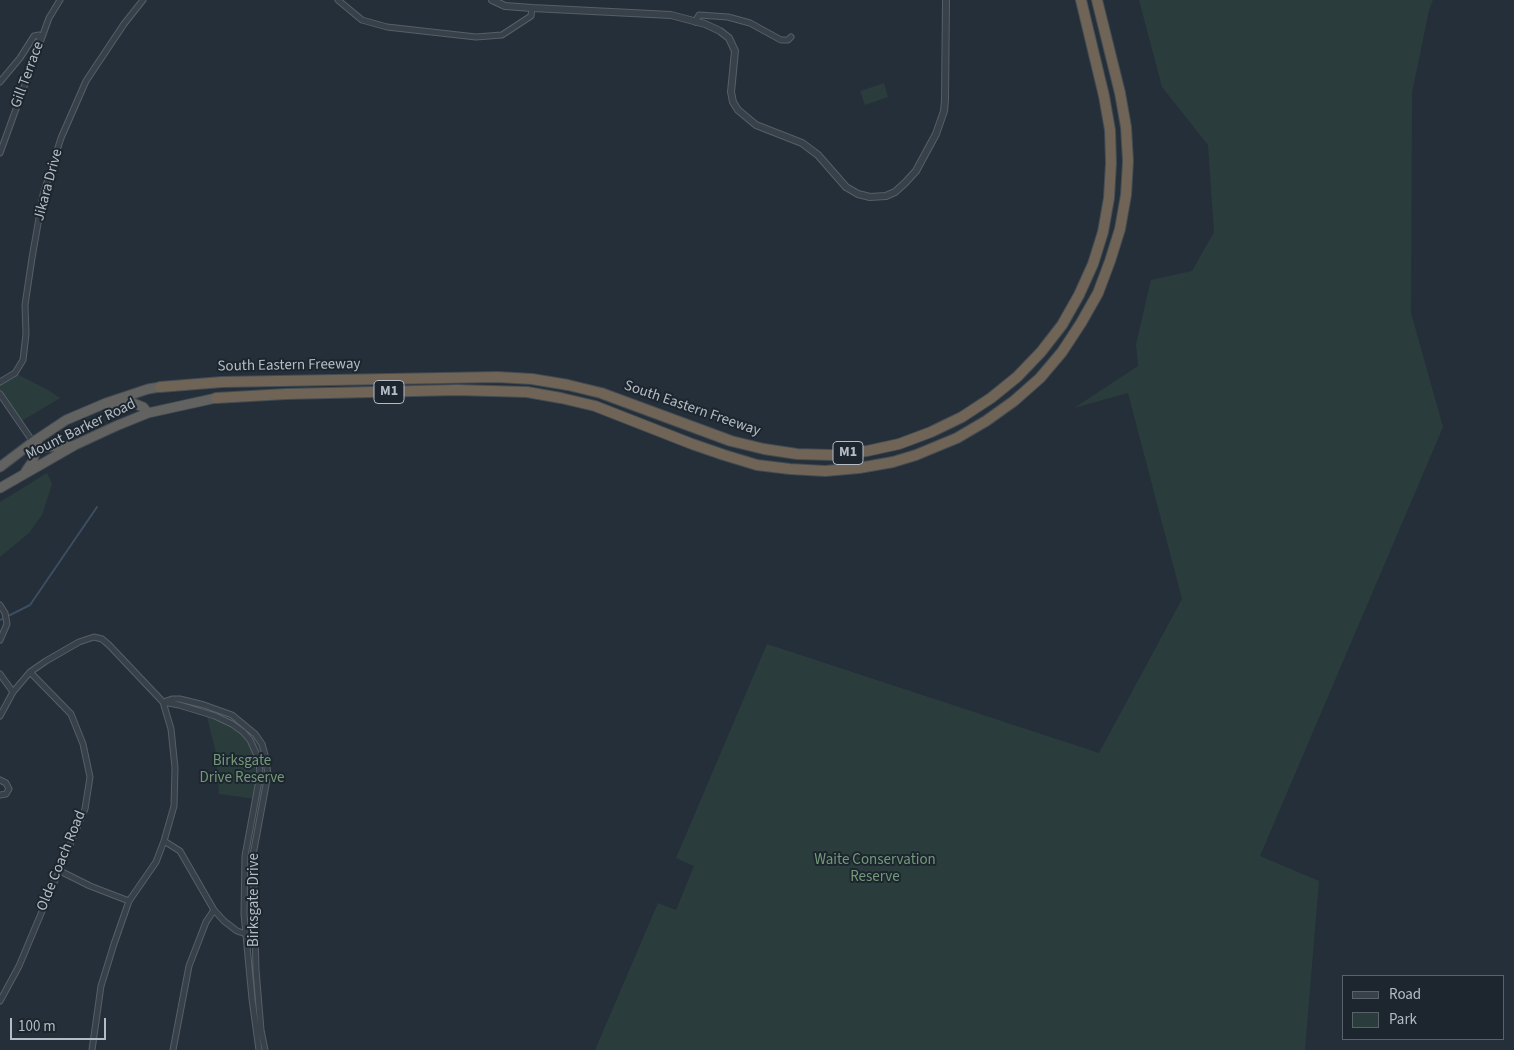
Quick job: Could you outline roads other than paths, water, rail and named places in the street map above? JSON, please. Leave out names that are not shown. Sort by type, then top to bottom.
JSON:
[{"type":"highway","name":"South Eastern Freeway","points":[[87,410],[125,396],[160,387],[222,382],[497,376],[532,379],[601,393],[731,441],[764,450],[789,453],[832,454],[867,451],[899,444],[931,432],[962,417],[991,398],[1017,377],[1041,352],[1062,325],[1079,295],[1093,264],[1103,232],[1109,198],[1110,146],[1104,96],[1081,0]]},
{"type":"highway","name":"South Eastern Freeway","points":[[148,413],[216,398],[286,394],[458,390],[527,392],[595,406],[692,444],[757,465],[826,471],[893,462],[916,455],[957,438],[986,421],[1014,401],[1040,378],[1057,359],[1098,293],[1110,262],[1120,229],[1126,195],[1128,161],[1126,127],[1120,93],[1096,0]]},
{"type":"highway","points":[[87,410],[133,403],[143,407],[148,413]]},
{"type":"highway","name":"Mount Barker Road","points":[[0,467],[66,420],[87,410]]},
{"type":"highway","name":"Mount Barker Road","points":[[0,488],[75,445],[148,413]]},
{"type":"highway","points":[[33,442],[43,448],[75,445]]},
{"type":"highway","points":[[25,473],[33,461],[36,451],[33,442]]},
{"type":"street","name":"Gill Terrace","points":[[0,153],[49,18],[60,0]]},
{"type":"street","name":"Jikara Drive","points":[[0,382],[15,373],[23,360],[26,334],[25,305],[43,195],[62,138],[86,81],[124,24],[143,0]]},
{"type":"street","points":[[338,0],[362,20],[387,27],[476,37],[502,36],[531,16],[532,8]]},
{"type":"street","points":[[492,0],[505,6],[671,15],[720,31],[732,43],[735,55],[731,92],[733,102],[742,114],[756,124],[802,143],[818,155],[840,182],[854,192],[870,197],[878,197],[895,192],[905,183],[924,157],[936,134],[944,111],[945,100],[946,0]]},
{"type":"street","points":[[695,22],[699,15],[728,17],[750,23],[782,40],[788,40],[791,37]]},
{"type":"street","points":[[0,82],[20,58],[34,36],[38,35],[40,42]]},
{"type":"street","points":[[0,394],[33,442]]},
{"type":"street","points":[[0,606],[5,612],[7,624],[0,640]]},
{"type":"street","points":[[0,716],[13,692],[30,672],[71,646],[86,638],[94,637],[102,639],[110,645],[163,702],[171,728],[175,768],[174,806],[156,862],[129,901],[101,986],[92,1050]]},
{"type":"street","name":"Olde Coach Road","points":[[0,1001],[19,966],[85,809],[90,777],[83,744],[71,714],[30,672]]},
{"type":"street","points":[[0,674],[13,692]]},
{"type":"street","name":"Birksgate Drive","points":[[163,702],[180,699],[232,715],[255,734],[262,744],[268,774],[253,855],[256,970],[261,1030],[265,1050]]},
{"type":"street","name":"Birksgate Drive","points":[[163,702],[215,716],[232,724],[250,740],[259,760],[258,790],[245,856],[244,914],[259,1050]]},
{"type":"street","points":[[0,780],[8,784],[9,789],[6,794],[0,795]]},
{"type":"street","points":[[164,841],[180,851],[214,910],[235,930],[256,935]]},
{"type":"street","points":[[58,870],[90,886],[129,901]]},
{"type":"street","points":[[173,1050],[189,966],[206,922],[214,910]]},
{"type":"waterway","points":[[0,620],[30,605],[97,507]]},
{"type":"park label","name":"Birksgate Drive Reserve","points":[[242,770]]},
{"type":"park label","name":"Waite Conservation Reserve","points":[[875,870]]}]
